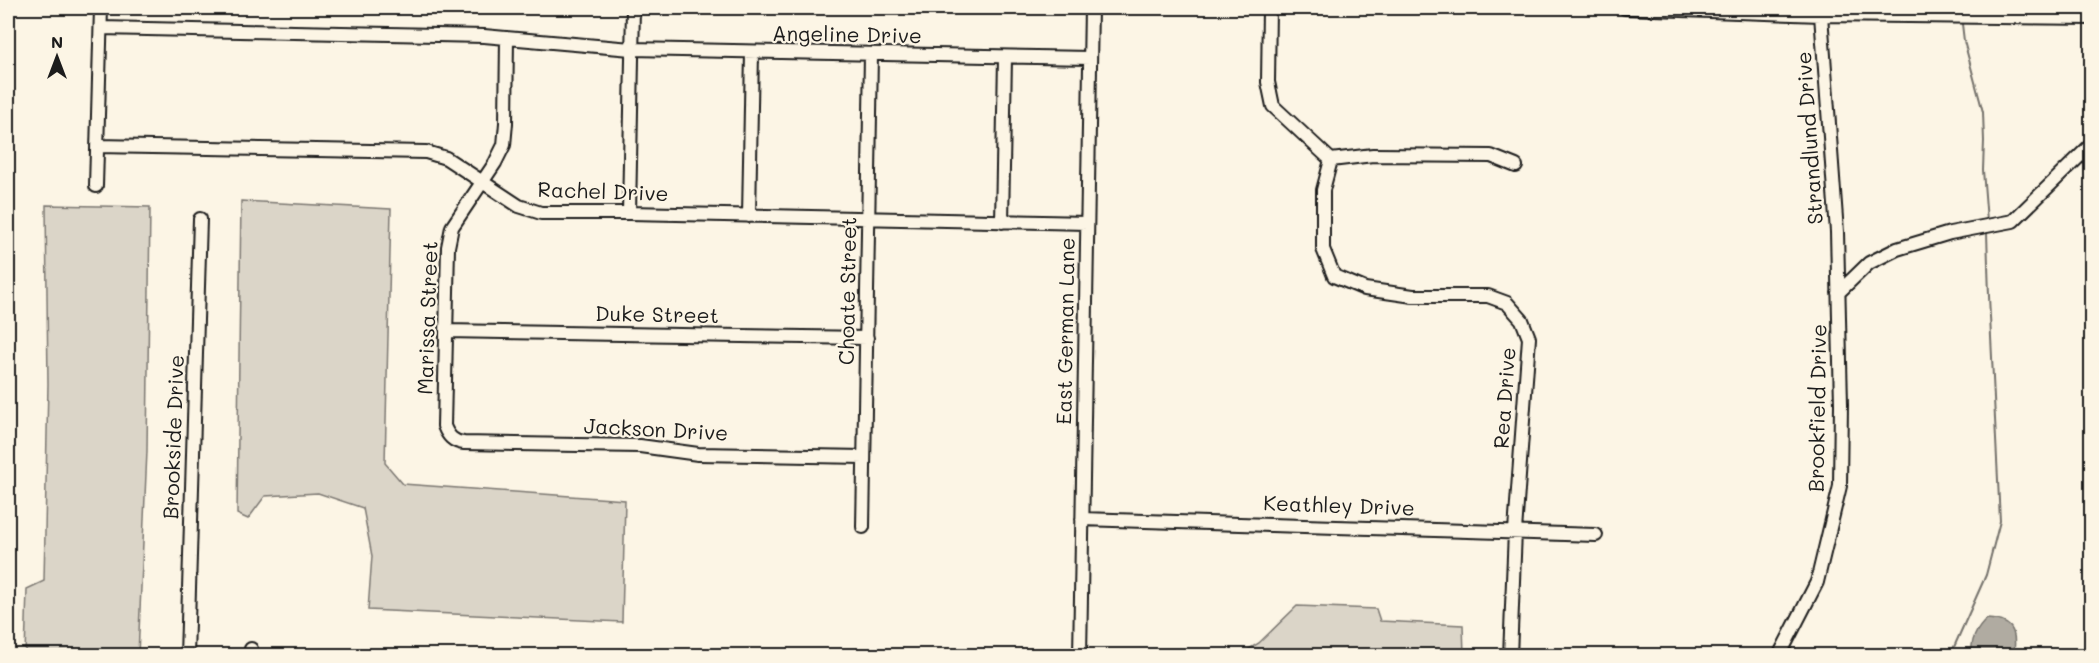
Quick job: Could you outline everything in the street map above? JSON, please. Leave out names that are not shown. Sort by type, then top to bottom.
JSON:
[{"type":"street","points":[[96,186],[101,8]]},
{"type":"street","points":[[629,213],[633,8]]},
{"type":"street","name":"East German Lane","points":[[1080,656],[1091,8]]},
{"type":"street","points":[[1269,8],[1268,82],[1273,105],[1331,160],[1373,155],[1491,156],[1516,166]]},
{"type":"street","points":[[1625,8],[1821,15],[2091,18]]},
{"type":"street","name":"Strandlund Drive","points":[[1821,15],[1837,258]]},
{"type":"street","name":"Angeline Drive","points":[[100,28],[507,38],[631,49],[1090,58]]},
{"type":"street","name":"Marissa Street","points":[[448,435],[444,426],[448,247],[452,227],[495,163],[504,145],[507,38]]},
{"type":"street","points":[[749,216],[752,52]]},
{"type":"street","name":"Choate Street","points":[[863,527],[872,55]]},
{"type":"street","points":[[1002,222],[1005,58]]},
{"type":"street","name":"Brookfield Drive","points":[[1838,293],[1869,263],[1897,249],[1950,233],[2013,221],[2091,144]]},
{"type":"street","name":"Rachel Drive","points":[[97,146],[426,152],[446,158],[519,206],[541,213],[1087,223]]},
{"type":"street","name":"Rea Drive","points":[[1331,160],[1323,190],[1323,249],[1334,276],[1365,289],[1413,296],[1488,296],[1507,303],[1522,320],[1529,338],[1515,531],[1510,656]]},
{"type":"street","name":"Brookside Drive","points":[[187,656],[200,219]]},
{"type":"street","name":"Brookfield Drive","points":[[1779,656],[1817,582],[1840,486],[1841,404],[1837,258]]},
{"type":"street","name":"Duke Street","points":[[446,331],[867,338]]},
{"type":"street","name":"Jackson Drive","points":[[448,435],[456,442],[464,443],[640,446],[698,454],[864,457]]},
{"type":"street","name":"Keathley Drive","points":[[1082,519],[1596,535]]},
{"type":"shaded area","points":[[241,201],[391,209],[385,463],[403,484],[625,500],[622,622],[368,610],[372,556],[363,508],[318,493],[265,496],[248,519],[237,514]]},
{"type":"shaded area","points":[[46,205],[150,207],[147,451],[138,655],[25,655],[27,589],[44,581],[48,384]]},
{"type":"shaded area","points":[[1297,606],[1376,609],[1380,621],[1463,625],[1464,655],[1239,655],[1259,643]]},
{"type":"shaded area","points":[[1987,619],[2002,621],[2011,627],[2015,644],[2014,652],[2009,655],[1973,655],[1972,645],[1975,636]]},
{"type":"waterway","points":[[1962,24],[1964,41],[1983,112],[1983,170],[1987,221]]},
{"type":"waterway","points":[[1950,656],[1986,575],[2000,521],[1987,233]]}]
